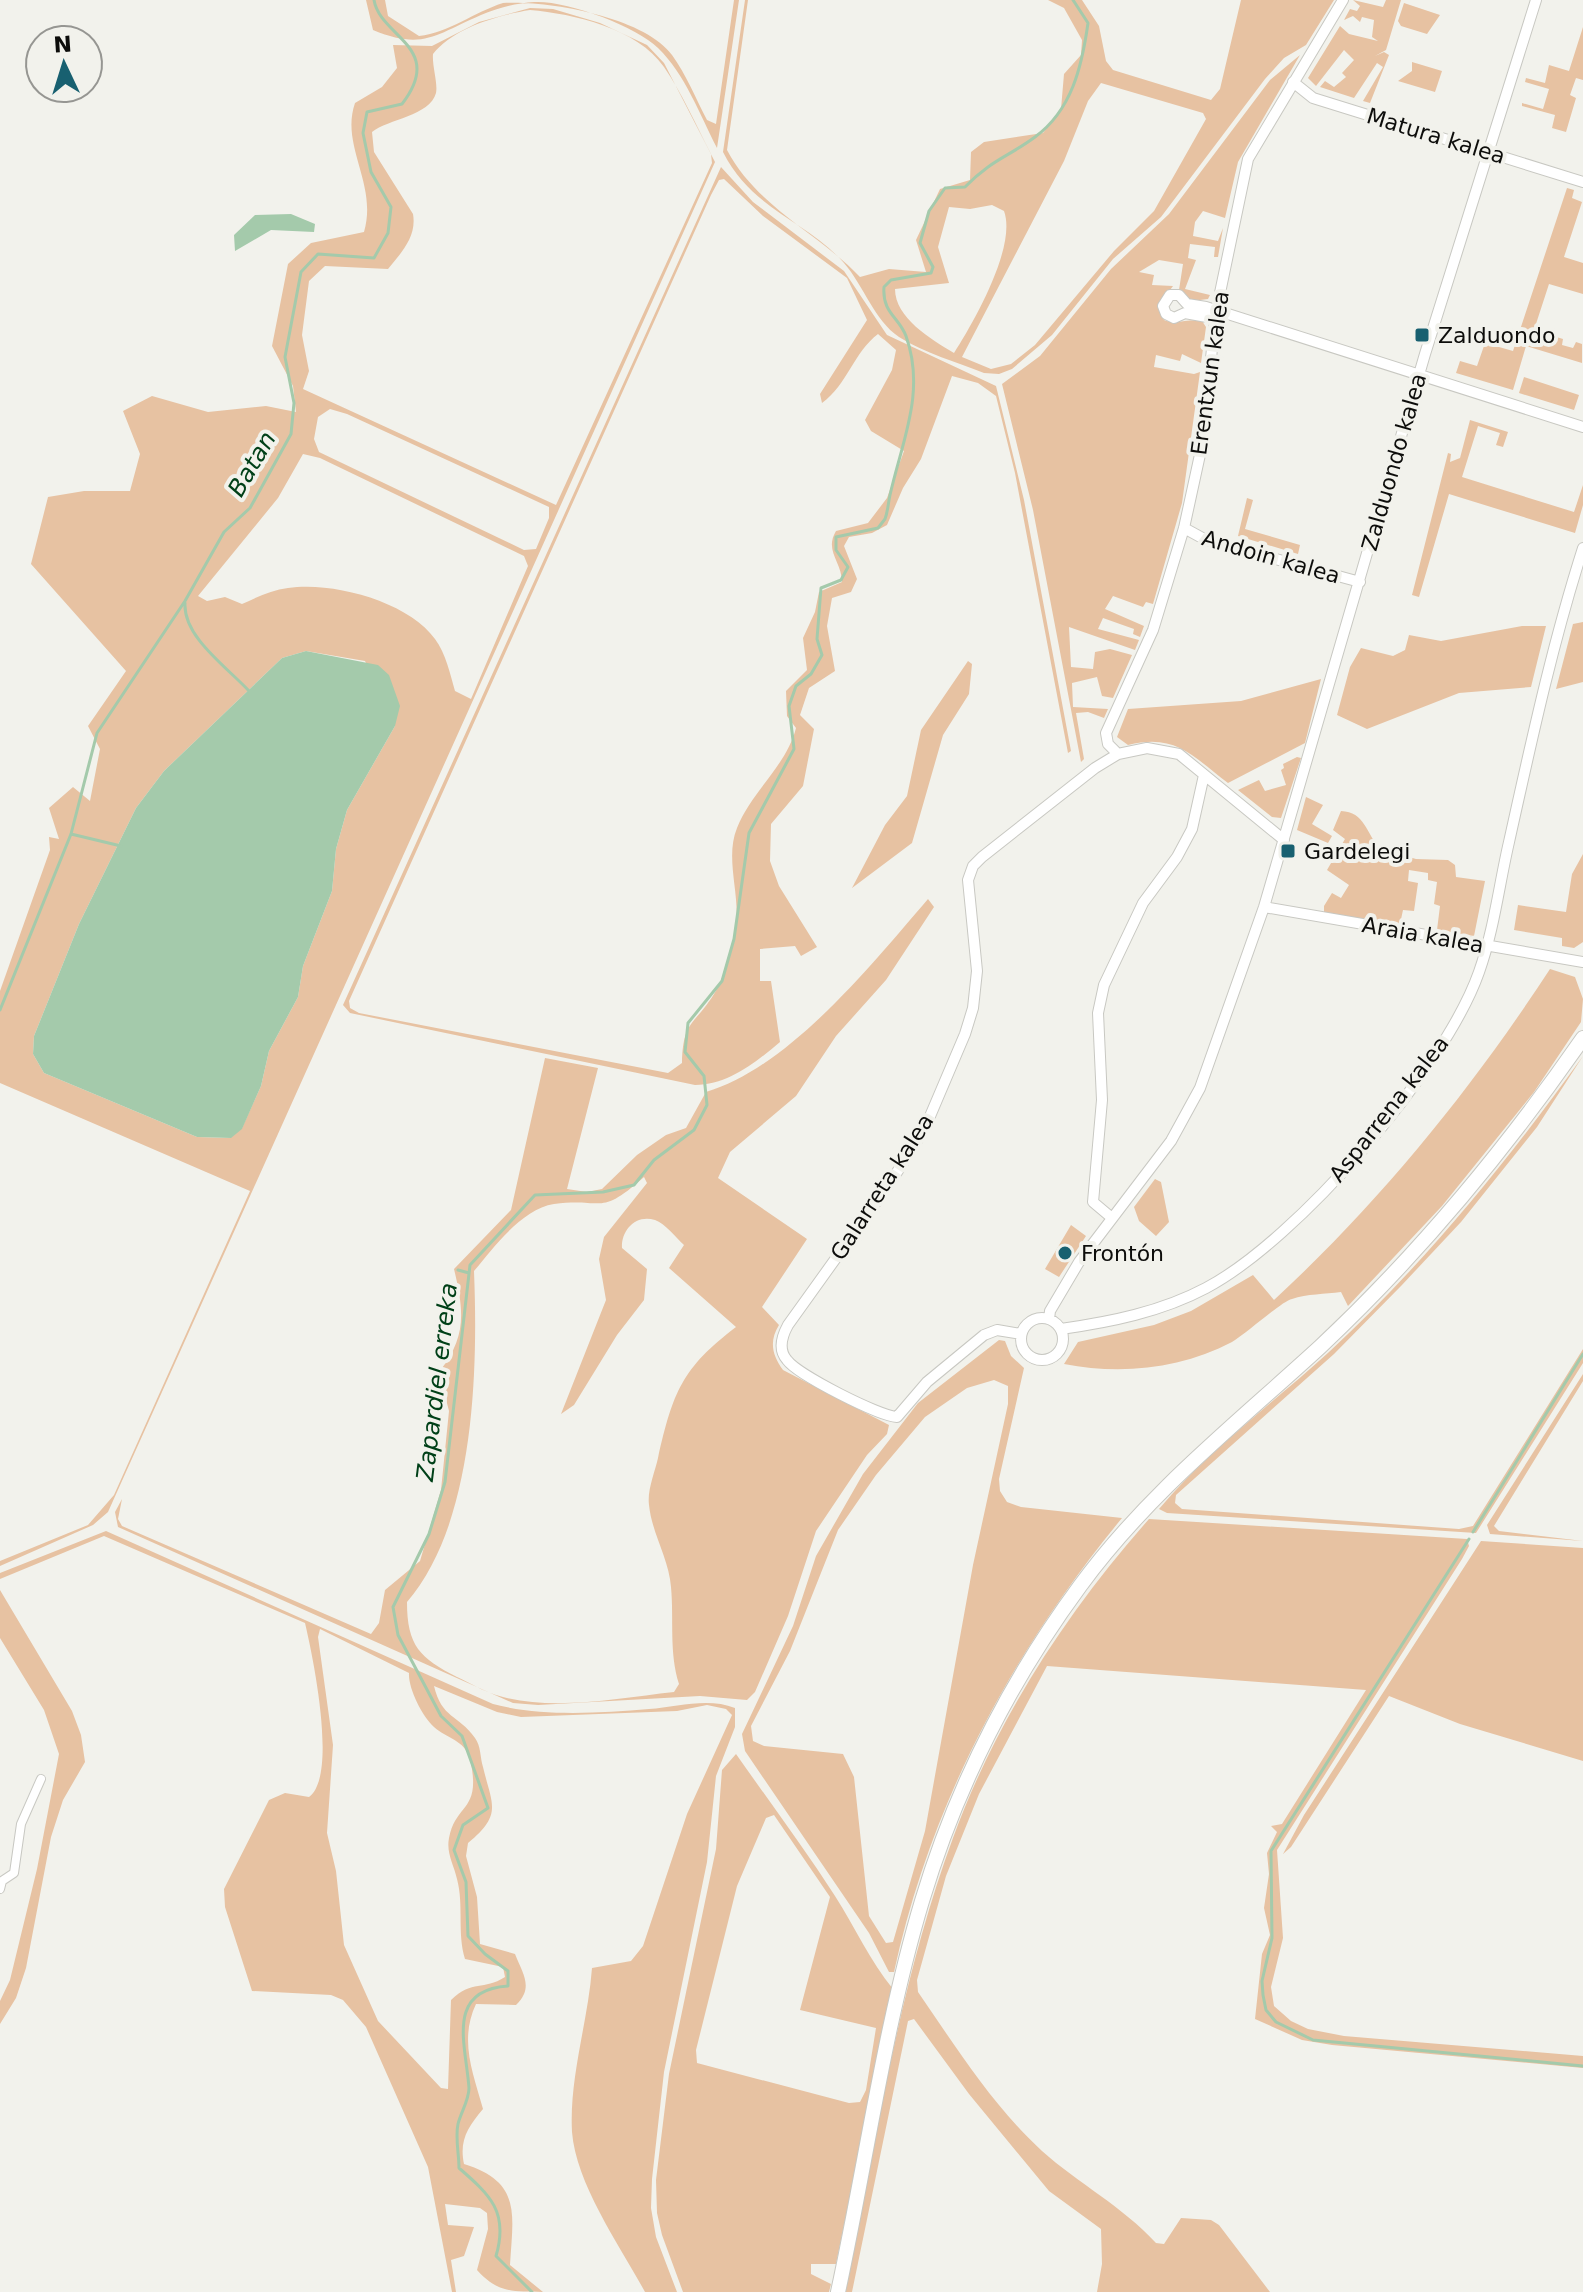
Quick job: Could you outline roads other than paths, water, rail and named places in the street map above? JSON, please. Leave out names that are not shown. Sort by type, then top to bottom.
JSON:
[{"type":"main road","points":[[838,2292],[922,1900],[954,1810],[1011,1693],[1081,1585],[1139,1515],[1201,1451],[1320,1347],[1388,1280],[1500,1150],[1583,1038]]},
{"type":"street","name":"Erentxun kalea","points":[[1118,754],[1108,744],[1106,733],[1153,630],[1184,528],[1201,450],[1216,312],[1248,159],[1343,0]]},
{"type":"street","name":"Zalduondo kalea","points":[[1049,1319],[1050,1311],[1079,1262],[1149,1173],[1186,1117],[1264,907],[1419,375],[1536,0]]},
{"type":"street","name":"Matura kalea","points":[[1293,82],[1313,98],[1583,182]]},
{"type":"street","points":[[1216,312],[1207,317],[1185,313],[1174,318],[1166,314],[1163,306],[1170,295],[1179,295],[1187,304],[1216,312],[1419,375],[1583,427]]},
{"type":"street","name":"Andoin kalea","points":[[1184,528],[1206,540],[1360,582]]},
{"type":"street","name":"Asparrena kalea","points":[[1061,1329],[1143,1313],[1183,1298],[1226,1276],[1277,1236],[1355,1157],[1428,1065],[1460,1016],[1487,946],[1547,672],[1583,548]]},
{"type":"street","name":"Galarreta kalea","points":[[1021,1334],[997,1330],[984,1335],[927,1382],[897,1417],[890,1417],[793,1366],[783,1353],[782,1335],[925,1128],[965,1034],[977,979],[967,891],[973,866],[1076,782],[1118,754],[1147,748],[1169,749],[1284,840]]},
{"type":"street","points":[[1112,1218],[1093,1202],[1102,1100],[1098,1013],[1104,985],[1143,903],[1177,857],[1192,829],[1204,775]]},
{"type":"street","name":"Araia kalea","points":[[1264,907],[1583,962]]},
{"type":"street","points":[[1049,1319],[1061,1329],[1061,1349],[1049,1359],[1040,1360],[1025,1351],[1021,1334],[1032,1321],[1049,1319]]},
{"type":"street","points":[[0,1889],[2,1881],[14,1873],[21,1824],[41,1779]]},
{"type":"waterway","name":"Batan","points":[[0,1010],[71,834],[97,733],[185,601],[224,532],[250,508],[291,434],[294,403],[285,357],[301,272],[318,254],[374,258],[388,233],[391,207],[371,172],[363,133],[367,112],[402,104],[414,85],[417,69],[407,44],[387,24],[374,0]]},
{"type":"waterway","name":"Zapardiel erreka","points":[[532,2292],[496,2256],[500,2227],[494,2206],[480,2187],[459,2168],[457,2129],[469,2088],[463,2038],[467,2009],[475,1998],[488,1990],[508,1986],[508,1971],[468,1936],[466,1882],[454,1850],[463,1825],[488,1808],[462,1736],[441,1716],[398,1635],[393,1607],[429,1534],[445,1482],[470,1265],[535,1195],[603,1192],[634,1185],[654,1160],[694,1130],[707,1105],[704,1076],[685,1052],[688,1023],[722,981],[734,939],[749,833],[794,749],[789,706],[796,686],[811,674],[822,655],[817,639],[821,588],[841,580],[848,567],[836,550],[836,537],[878,528],[885,519],[910,416],[914,377],[912,357],[906,336],[886,303],[884,287],[891,280],[931,273],[933,267],[920,243],[929,211],[945,188],[965,187],[991,165],[1035,137],[1058,114],[1078,71],[1088,23],[1073,0]]},
{"type":"waterway","points":[[185,603],[186,616],[199,640],[249,691]]},
{"type":"waterway","points":[[71,834],[121,846]]},
{"type":"waterway","points":[[458,1270],[469,1273]]},
{"type":"waterway","points":[[1473,1532],[1583,1354]]},
{"type":"waterway","points":[[1469,1539],[1271,1851],[1272,1938],[1262,1981],[1266,2010],[1276,2022],[1313,2040],[1583,2066]]},
{"type":"place","name":"Zalduondo","points":[[1422,335]]},
{"type":"place","name":"Gardelegi","points":[[1288,851]]},
{"type":"place","name":"Frontón","points":[[1065,1253]]}]
